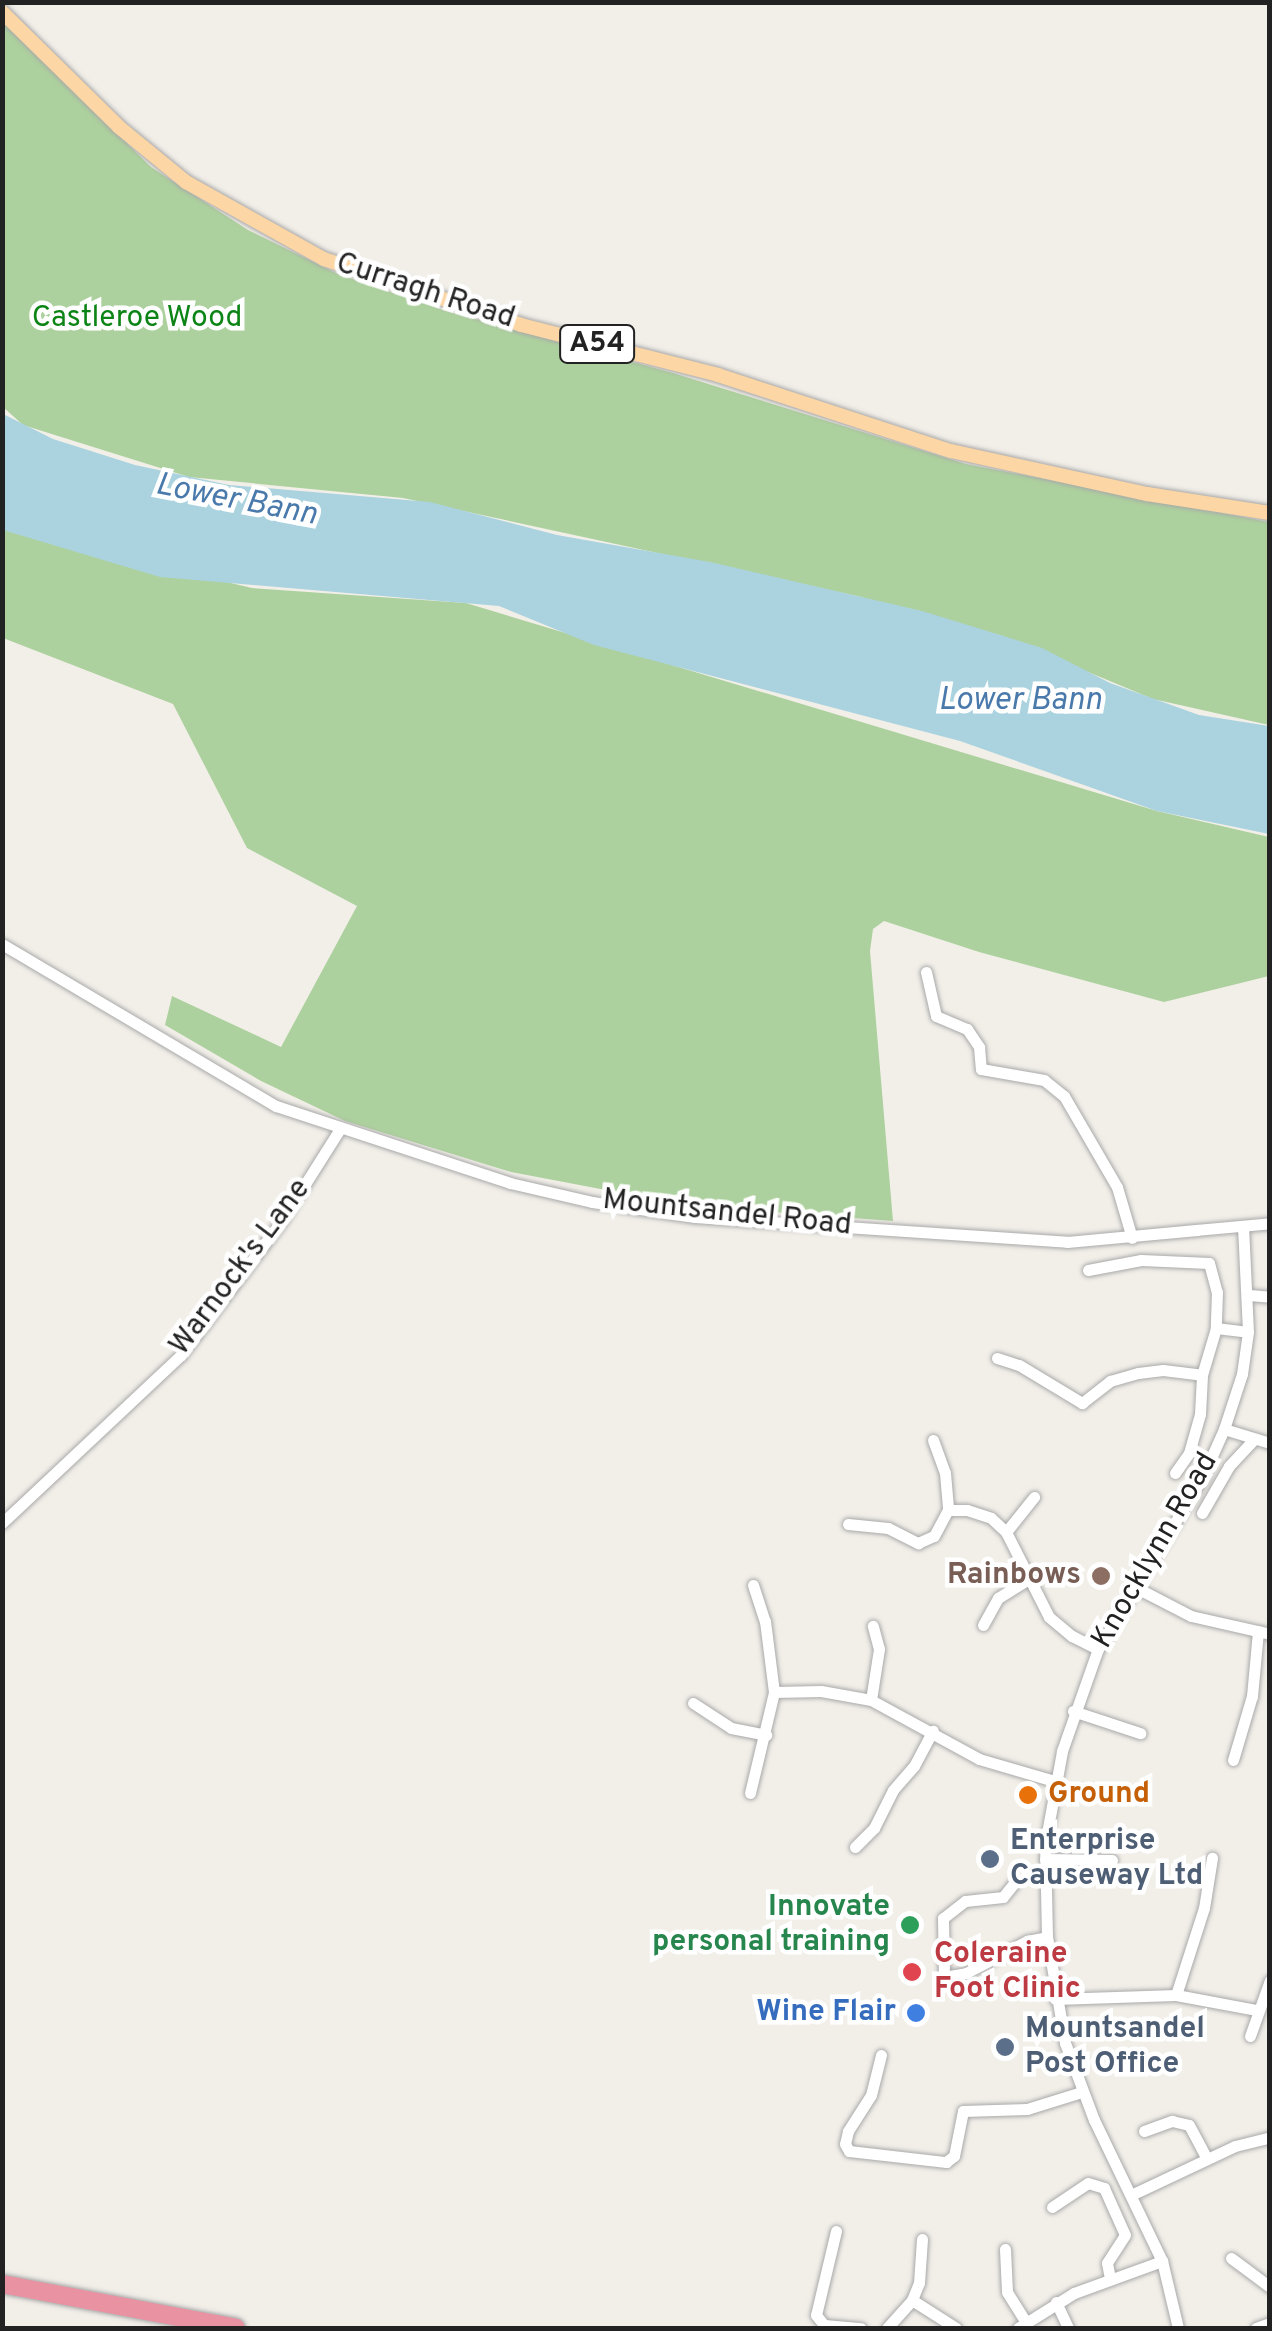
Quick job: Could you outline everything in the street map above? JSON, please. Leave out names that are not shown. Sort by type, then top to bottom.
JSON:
[{"type":"highway","points":[[2,2284],[236,2328]]},
{"type":"main road","name":"Curragh Road","points":[[2,12],[119,127],[186,182],[324,260],[521,325],[718,375],[951,452],[1147,494],[1270,513]]},
{"type":"street","name":"Mountsandel Road","points":[[2,944],[146,1024],[251,1093],[340,1129],[510,1183],[694,1217],[1067,1242],[1270,1222]]},
{"type":"street","points":[[926,972],[936,1016],[967,1029],[979,1047],[981,1069],[1044,1080],[1064,1096],[1116,1188],[1132,1238]]},
{"type":"street","name":"Warnock's Lane","points":[[2,1523],[181,1355],[284,1219],[340,1129]]},
{"type":"street","name":"Knocklynn Road","points":[[1178,2328],[1162,2261],[1082,2092],[1055,1999],[1046,1937],[1045,1859],[1054,1782],[1073,1711],[1098,1650],[1133,1586],[1203,1476],[1224,1430],[1242,1374],[1250,1295],[1243,1227]]},
{"type":"street","points":[[1088,1270],[1140,1260],[1209,1263],[1217,1292],[1216,1328],[1202,1374],[1200,1414],[1190,1453],[1175,1473]]},
{"type":"street","points":[[1250,1295],[1270,1297]]},
{"type":"street","points":[[1216,1328],[1248,1332]]},
{"type":"street","points":[[997,1358],[1019,1365],[1082,1403],[1110,1380],[1138,1373],[1163,1370],[1202,1374]]},
{"type":"street","points":[[1224,1430],[1270,1443]]},
{"type":"street","points":[[1202,1513],[1229,1466],[1254,1439]]},
{"type":"street","points":[[848,1524],[888,1528],[918,1542],[934,1536],[948,1510],[945,1473],[933,1440]]},
{"type":"street","points":[[1006,1532],[1034,1496]]},
{"type":"street","points":[[948,1510],[967,1510],[991,1518],[1006,1532],[1027,1580],[1058,1626],[1098,1650]]},
{"type":"street","points":[[983,1626],[998,1598],[1027,1580]]},
{"type":"street","points":[[750,1792],[774,1692],[764,1621],[753,1584]]},
{"type":"street","points":[[1133,1586],[1191,1616],[1264,1632],[1252,1696],[1233,1760]]},
{"type":"street","points":[[871,1700],[879,1650],[873,1626]]},
{"type":"street","points":[[774,1692],[821,1691],[871,1700],[979,1759],[1054,1782]]},
{"type":"street","points":[[693,1703],[731,1728],[766,1734]]},
{"type":"street","points":[[1073,1711],[1140,1733]]},
{"type":"street","points":[[855,1848],[874,1828],[892,1790],[914,1766],[933,1731]]},
{"type":"street","points":[[1176,1995],[1204,1908],[1212,1858]]},
{"type":"street","points":[[1045,1859],[1112,1860]]},
{"type":"street","points":[[1015,1882],[1002,1897],[966,1900],[943,1918],[944,1976],[966,1973],[1026,1940],[1046,1937]]},
{"type":"street","points":[[1250,2036],[1256,2010],[1270,1980]]},
{"type":"street","points":[[1055,1999],[1176,1995],[1256,2010]]},
{"type":"street","points":[[881,2055],[872,2095],[846,2139],[846,2147],[854,2152],[946,2162],[954,2156],[963,2112],[1027,2109],[1082,2092]]},
{"type":"street","points":[[1144,2131],[1172,2121],[1189,2124],[1207,2159]]},
{"type":"street","points":[[1131,2195],[1207,2159],[1270,2137]]},
{"type":"street","points":[[1052,2207],[1088,2183],[1104,2188],[1125,2235],[1107,2263],[1110,2279]]},
{"type":"street","points":[[836,2232],[816,2315],[824,2324],[861,2328]]},
{"type":"street","points":[[887,2328],[912,2300],[923,2272],[922,2239]]},
{"type":"street","points":[[1005,2248],[1007,2292],[1022,2325],[1056,2302],[1162,2261]]},
{"type":"street","points":[[1232,2258],[1270,2287]]},
{"type":"street","points":[[912,2300],[956,2328]]},
{"type":"street","points":[[1056,2302],[1068,2328]]},
{"type":"street","points":[[1256,2328],[1270,2324]]},
{"type":"green space","name":"Castleroe Wood","points":[[2,20],[151,167],[248,230],[338,274],[446,311],[673,373],[966,464],[1269,522],[1269,725],[1153,699],[999,635],[857,596],[403,498],[189,477],[23,425],[3,407]]},
{"type":"green space","points":[[2,529],[252,588],[466,603],[1157,811],[1269,837],[1269,976],[1164,1002],[979,952],[884,921],[873,929],[870,951],[893,1221],[690,1206],[511,1172],[345,1121],[261,1081],[165,1025],[172,996],[281,1047],[357,906],[247,848],[173,704],[3,638]]},
{"type":"water","name":"Lower Bann","points":[[3,414],[53,439],[135,465],[229,485],[430,502],[557,535],[710,562],[922,611],[1042,648],[1110,683],[1199,715],[1269,726],[1269,834],[1157,811],[960,741],[594,645],[499,606],[160,577],[3,530]]},
{"type":"place","name":"Rainbows","points":[[1101,1576]]},
{"type":"place","name":"Ground","points":[[1028,1795]]},
{"type":"place","name":"Enterprise Causeway Ltd","points":[[990,1859]]},
{"type":"place","name":"Innovate personal training","points":[[910,1925]]},
{"type":"place","name":"Coleraine Foot Clinic","points":[[912,1972]]},
{"type":"place","name":"Wine Flair","points":[[916,2013]]},
{"type":"place","name":"Mountsandel Post Office","points":[[1005,2047]]}]
